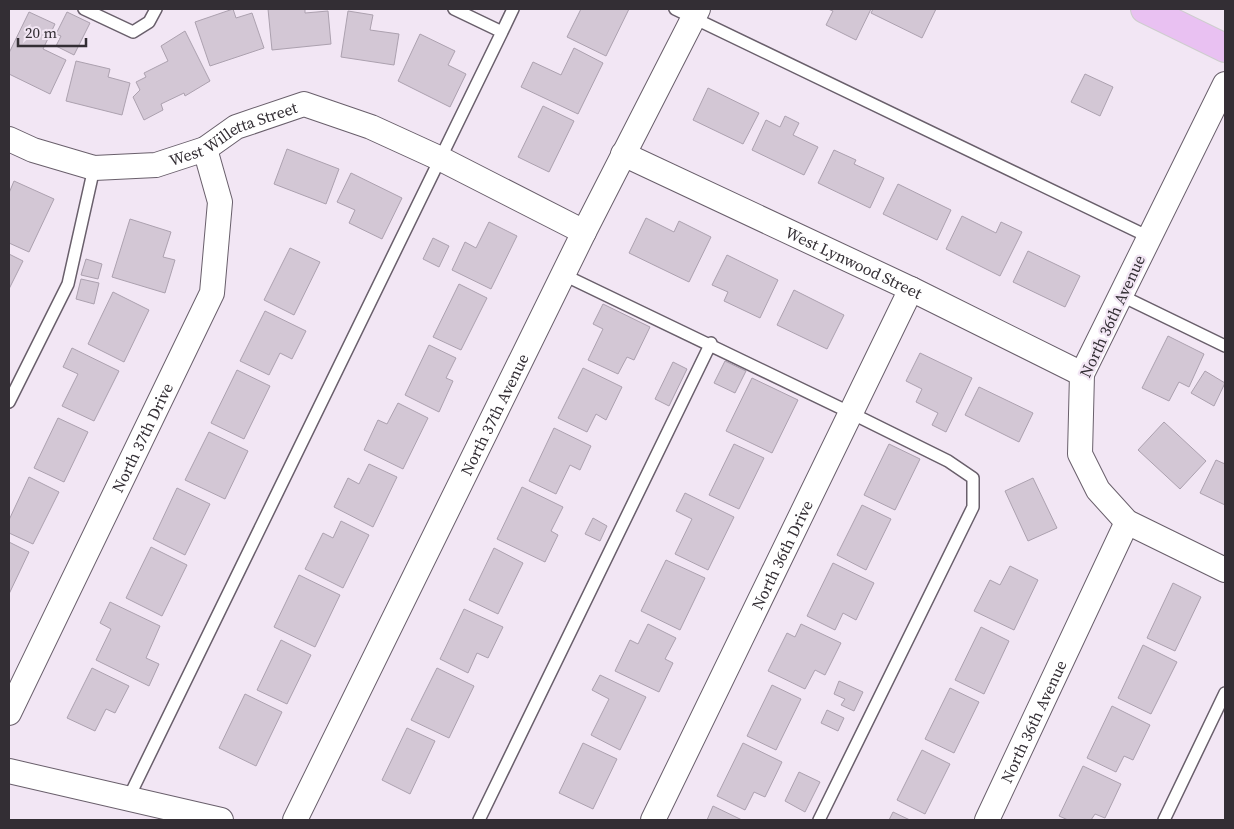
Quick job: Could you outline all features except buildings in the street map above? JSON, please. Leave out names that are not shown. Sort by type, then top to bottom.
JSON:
[{"type":"main road","points":[[1145,9],[1225,48]]},
{"type":"street","name":"North 37th Avenue","points":[[295,820],[564,275],[689,12]]},
{"type":"street","name":"North 36th Avenue","points":[[987,820],[1127,522],[1098,490],[1080,454],[1082,374],[1225,84]]},
{"type":"street","name":"West Willetta Street","points":[[9,139],[34,150],[94,168],[156,165],[204,149],[236,127],[304,104],[371,126],[441,159],[584,232]]},
{"type":"street","name":"North 37th Drive","points":[[9,713],[212,292],[220,202],[204,149]]},
{"type":"street","name":"West Lynwood Street","points":[[623,154],[911,289],[1082,374]]},
{"type":"street","name":"North 36th Drive","points":[[653,820],[911,289]]},
{"type":"street","points":[[1127,522],[1225,570]]},
{"type":"street","points":[[9,771],[221,820]]},
{"type":"lane","points":[[84,9],[133,32],[149,22],[156,9]]},
{"type":"lane","points":[[454,9],[502,32]]},
{"type":"lane","points":[[128,799],[513,9]]},
{"type":"lane","points":[[689,12],[1149,237]]},
{"type":"lane","points":[[9,402],[68,284],[94,168]]},
{"type":"lane","points":[[564,275],[711,343],[948,462],[973,478],[973,508],[819,820]]},
{"type":"lane","points":[[1122,296],[1225,346]]},
{"type":"lane","points":[[479,820],[711,343]]},
{"type":"lane","points":[[1164,820],[1225,693]]}]
